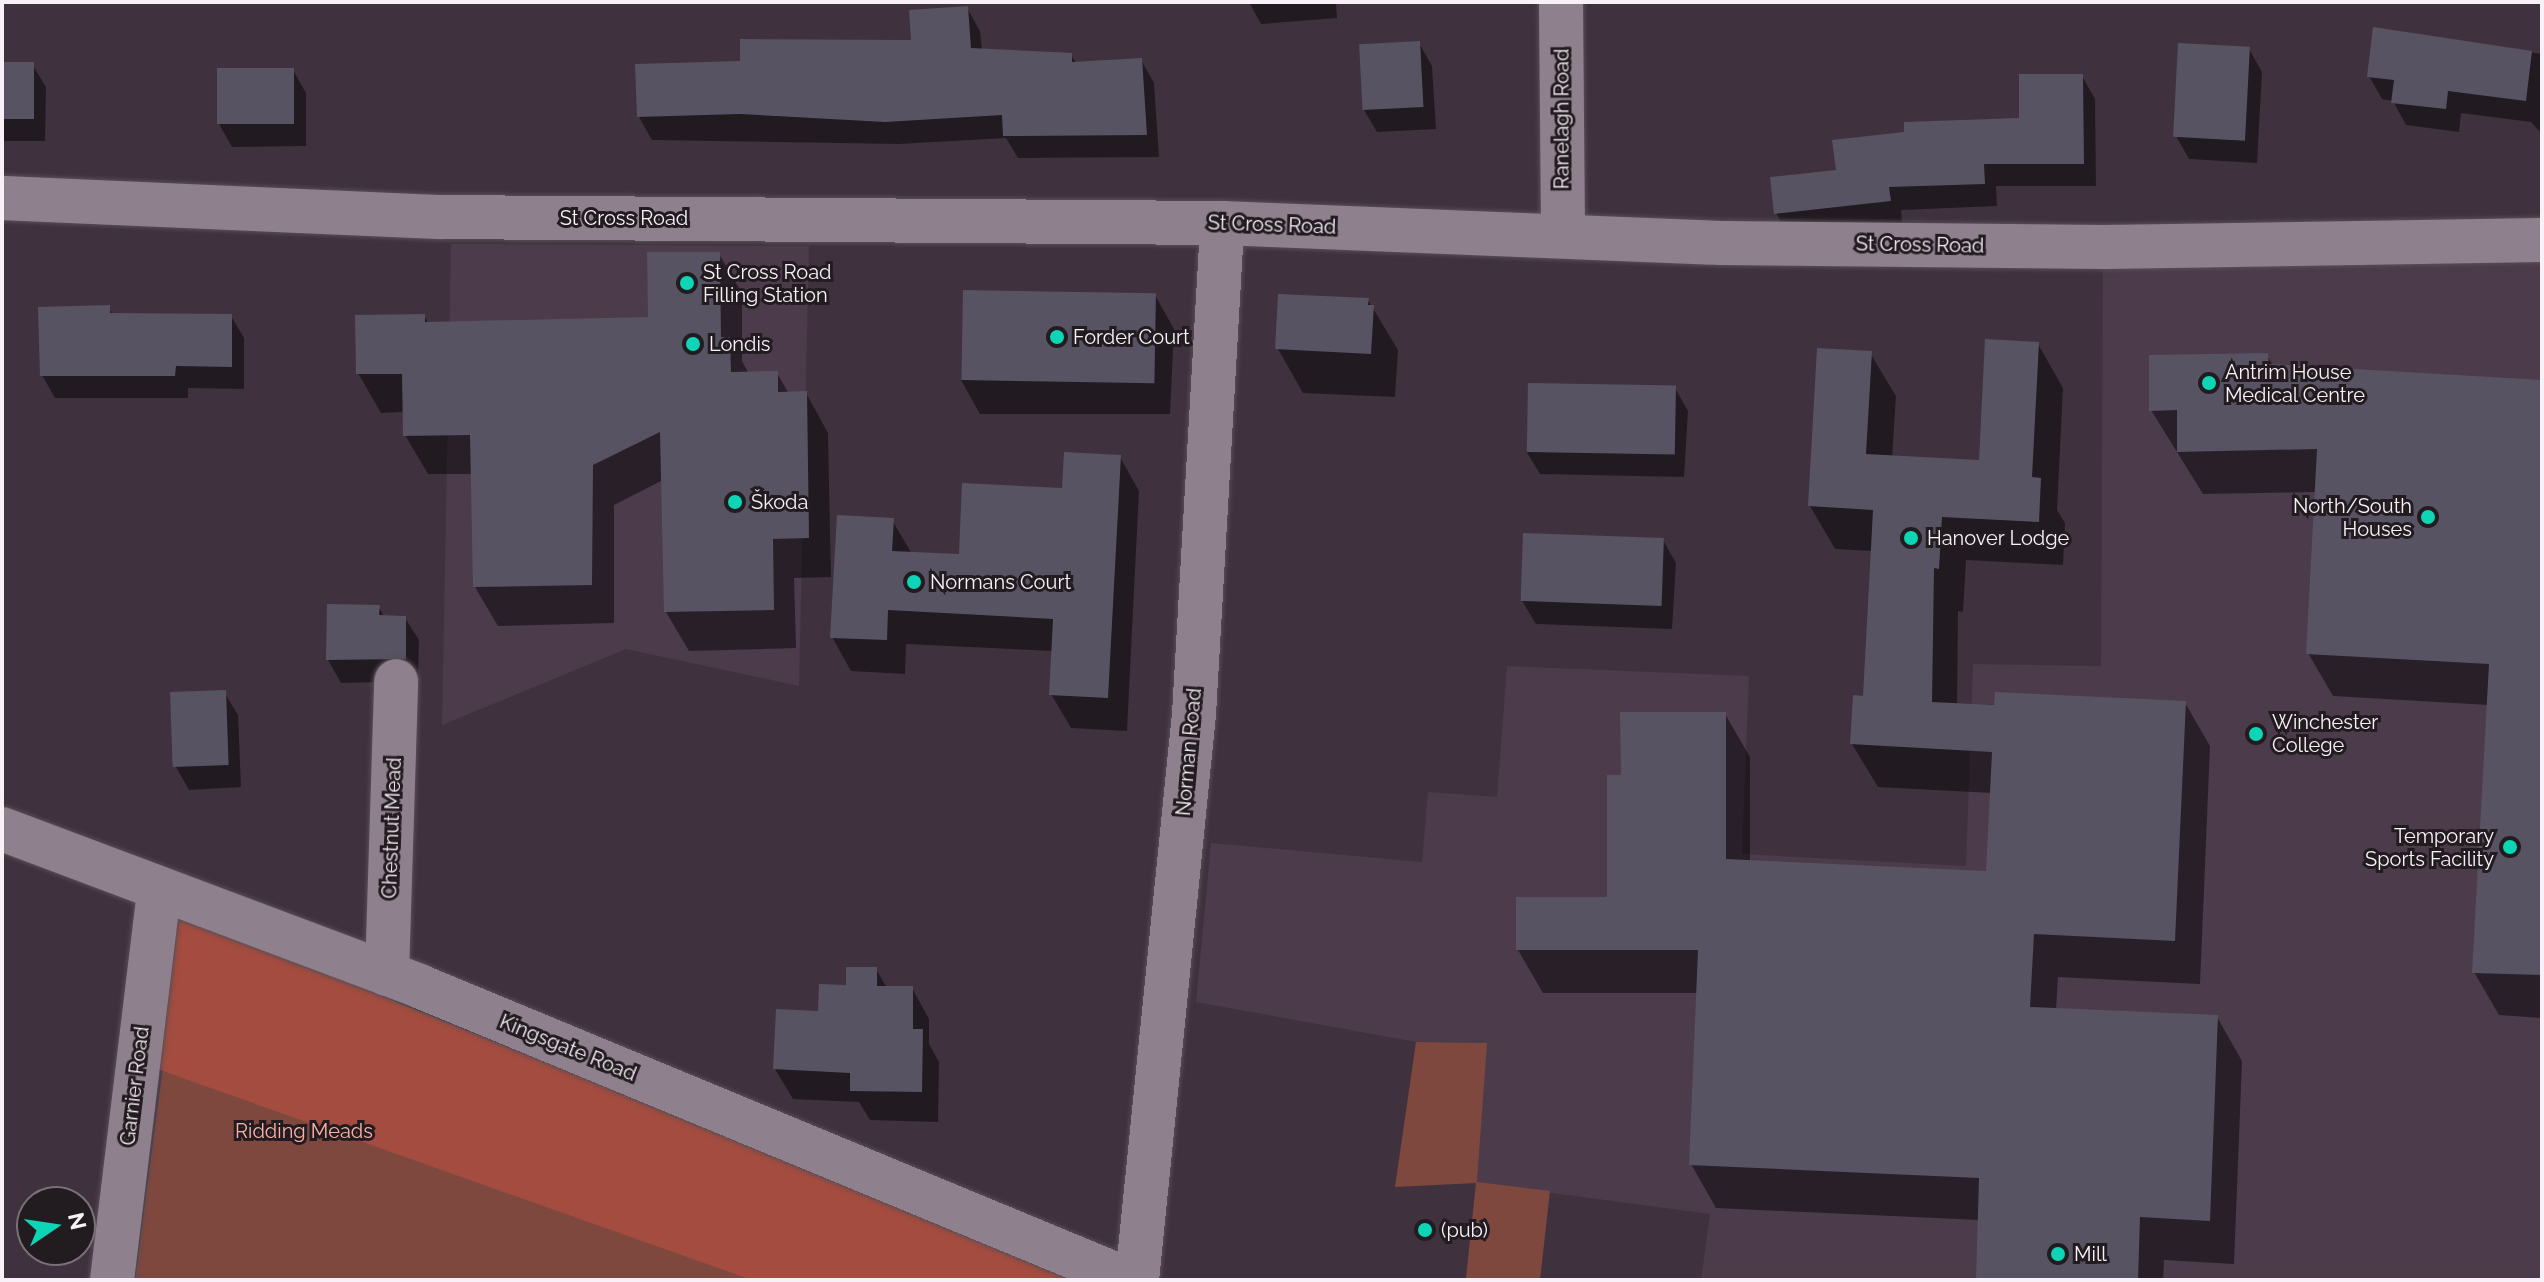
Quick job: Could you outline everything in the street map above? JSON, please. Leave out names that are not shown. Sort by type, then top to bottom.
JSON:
[{"type":"street","name":"Ranelagh Road","points":[[1561,2],[1563,235]]},
{"type":"street","name":"St Cross Road","points":[[2,198],[439,217],[1222,223],[1721,243],[2104,247],[2542,240]]},
{"type":"street","name":"Norman Road","points":[[1137,1280],[1194,714],[1222,223]]},
{"type":"street","name":"Chestnut Mead","points":[[387,974],[396,681]]},
{"type":"street","name":"Kingsgate Road","points":[[2,829],[159,892],[387,974],[1129,1280]]},
{"type":"street","name":"Garnier Road","points":[[112,1280],[159,892]]},
{"type":"shaded area","points":[[451,244],[809,246],[799,686],[626,649],[442,725]]},
{"type":"shaded area","name":"Winchester College","points":[[2542,262],[2542,1280],[1701,1280],[1710,1214],[1477,1183],[1486,1043],[1416,1042],[1196,1002],[1211,843],[1422,862],[1428,792],[1497,797],[1507,666],[1749,676],[1742,854],[1966,866],[1973,664],[2101,666],[2103,268]]},
{"type":"shaded area","name":"Ridding Meads","points":[[177,913],[1083,1280],[752,1280],[157,1069]]},
{"type":"green space","name":"Ridding Meads","points":[[182,920],[1067,1280],[135,1280]]},
{"type":"green space","points":[[1416,1042],[1487,1043],[1477,1182],[1550,1191],[1540,1280],[1466,1278],[1476,1183],[1395,1187]]},
{"type":"building","points":[[968,6],[971,48],[1072,53],[1072,62],[1142,58],[1147,135],[1003,136],[1002,115],[885,122],[740,114],[637,117],[635,64],[740,61],[740,39],[911,40],[909,10]]},
{"type":"building","points":[[2373,27],[2532,51],[2526,101],[2448,91],[2446,109],[2391,103],[2394,80],[2367,77]]},
{"type":"building","points":[[1420,41],[1423,107],[1363,110],[1359,44]]},
{"type":"building","points":[[2178,43],[2250,47],[2245,141],[2173,137]]},
{"type":"building","points":[[2,62],[34,62],[34,119],[2,119]]},
{"type":"building","points":[[217,68],[294,68],[294,124],[217,124]]},
{"type":"building","points":[[2019,74],[2083,74],[2084,164],[1984,164],[1985,184],[1889,187],[1891,201],[1774,214],[1770,177],[1836,170],[1832,140],[1904,132],[1904,122],[2019,118]]},
{"type":"building","name":"Škoda","points":[[647,252],[720,252],[721,337],[730,337],[731,372],[778,371],[778,392],[807,391],[809,538],[773,539],[774,610],[664,612],[660,432],[593,465],[592,585],[473,587],[470,435],[403,436],[402,374],[356,374],[355,315],[425,314],[425,322],[648,317]]},
{"type":"building","name":"Forder Court","points":[[963,290],[1156,293],[1154,383],[961,380]]},
{"type":"building","points":[[1278,294],[1369,298],[1368,305],[1374,305],[1371,354],[1275,349]]},
{"type":"building","points":[[110,305],[110,313],[232,314],[232,367],[176,366],[175,376],[40,376],[38,307]]},
{"type":"building","points":[[1985,339],[2039,342],[2032,477],[2041,478],[2039,522],[1942,517],[1939,569],[1934,568],[1932,702],[1994,705],[1995,692],[2186,701],[2175,941],[2034,934],[2030,1007],[2218,1015],[2210,1221],[2140,1217],[2138,1280],[1976,1280],[1979,1178],[1689,1165],[1698,950],[1516,950],[1516,897],[1607,897],[1607,775],[1621,775],[1620,712],[1726,712],[1726,859],[1986,871],[1992,752],[1850,744],[1853,695],[1863,696],[1873,510],[1808,506],[1817,348],[1872,351],[1866,454],[1979,460]]},
{"type":"building","name":"North/South Houses","points":[[2268,353],[2269,364],[2542,380],[2542,975],[2472,973],[2489,664],[2306,654],[2317,449],[2177,452],[2177,410],[2149,411],[2149,355]]},
{"type":"building","points":[[1528,383],[1676,386],[1675,455],[1527,452]]},
{"type":"building","name":"Normans Court","points":[[1064,452],[1121,455],[1108,698],[1049,695],[1053,619],[888,610],[887,640],[830,638],[837,515],[894,518],[892,551],[959,554],[962,483],[1062,488]]},
{"type":"building","points":[[1523,533],[1664,538],[1662,606],[1521,601]]},
{"type":"building","points":[[327,604],[380,605],[379,615],[406,616],[406,659],[326,660]]},
{"type":"building","points":[[226,690],[229,765],[173,767],[170,692]]},
{"type":"building","points":[[846,967],[877,967],[877,986],[913,986],[913,1029],[923,1029],[922,1092],[850,1091],[850,1073],[773,1069],[776,1009],[818,1011],[819,984],[846,985]]},
{"type":"place","name":"St Cross Road Filling Station","points":[[687,283]]},
{"type":"place","name":"Forder Court","points":[[1057,337]]},
{"type":"place","name":"Londis","points":[[693,344]]},
{"type":"place","name":"Antrim House Medical Centre","points":[[2209,383]]},
{"type":"place","name":"Škoda","points":[[735,502]]},
{"type":"place","name":"North/South Houses","points":[[2428,517]]},
{"type":"place","name":"Hanover Lodge","points":[[1911,538]]},
{"type":"place","name":"Normans Court","points":[[914,582]]},
{"type":"place","name":"Winchester College","points":[[2256,734]]},
{"type":"place","name":"Temporary Sports Facility","points":[[2510,847]]},
{"type":"place","name":"(pub)","points":[[1425,1230]]},
{"type":"place","name":"Mill","points":[[2058,1254]]}]
